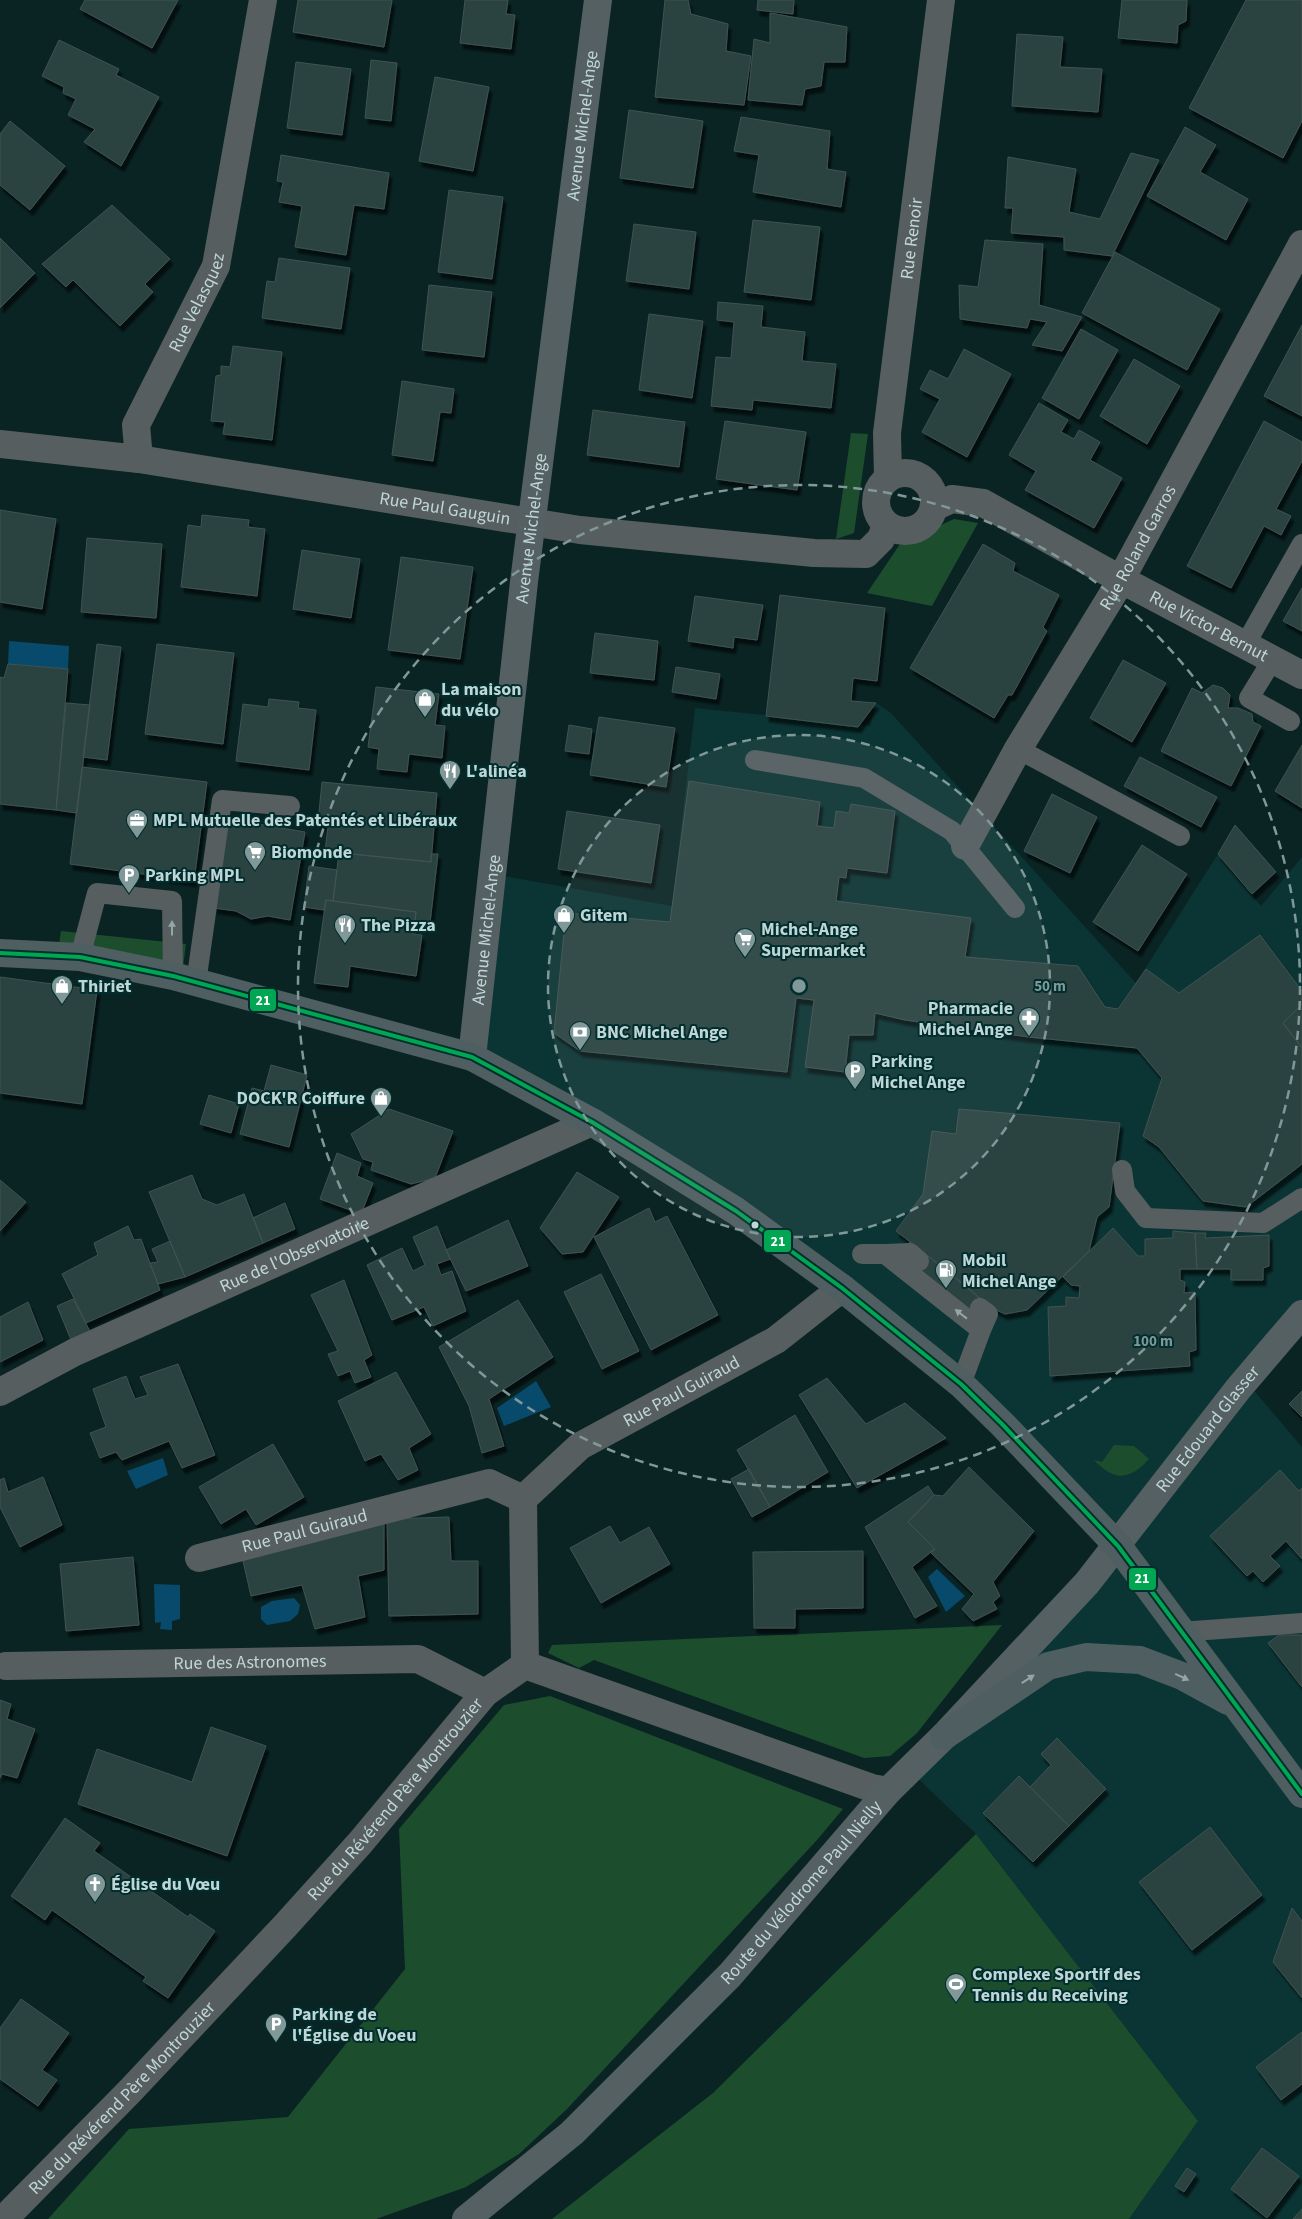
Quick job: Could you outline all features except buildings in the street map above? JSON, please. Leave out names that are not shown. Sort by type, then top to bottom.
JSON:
[{"type":"main road","name":"Avenue Michel-Ange","points":[[472,1057],[521,610],[598,0]]},
{"type":"main road","points":[[0,953],[80,958],[184,980],[472,1057],[592,1122],[736,1211],[842,1288],[961,1384],[1118,1546],[1302,1794]]},
{"type":"main road","name":"Rue Edouard Glasser","points":[[1118,1546],[1150,1500],[1245,1380],[1302,1314]]},
{"type":"main road","name":"Route du Vélodrome Paul Nielly","points":[[466,2219],[572,2133],[730,1975],[888,1791],[944,1736],[1118,1546]]},
{"type":"main road","points":[[944,1736],[1048,1666],[1086,1657],[1140,1660],[1182,1676],[1236,1706]]},
{"type":"street","name":"Rue Velasquez","points":[[139,459],[136,425],[216,266],[263,0]]},
{"type":"street","name":"Rue Renoir","points":[[888,478],[887,433],[941,0]]},
{"type":"street","name":"Rue Roland Garros","points":[[965,846],[1018,750],[1120,579],[1302,244]]},
{"type":"street","points":[[0,444],[139,459]]},
{"type":"street","name":"Rue Paul Gauguin","points":[[139,459],[580,530],[846,554],[866,554],[882,539],[886,525]]},
{"type":"street","points":[[906,473],[924,480],[930,488],[934,507],[927,520],[915,530],[900,532],[886,525],[880,518],[876,502],[877,492],[888,478],[906,473]]},
{"type":"street","name":"Rue Victor Bernut","points":[[934,507],[952,498],[983,503],[1120,579],[1302,675]]},
{"type":"street","name":"Rue de l'Observatoire","points":[[0,1392],[75,1352],[592,1122]]},
{"type":"street","name":"Rue Paul Guiraud","points":[[199,1558],[489,1483],[523,1499],[580,1446],[776,1340],[842,1288]]},
{"type":"street","points":[[523,1499],[525,1665],[863,1785],[888,1791]]},
{"type":"street","name":"Rue des Astronomes","points":[[6,1666],[418,1659],[485,1693]]},
{"type":"street","name":"Rue du Révérend Père Montrouzier","points":[[4,2219],[130,2091],[285,1926],[360,1843],[485,1693],[525,1665]]},
{"type":"lane","points":[[1245,645],[1302,544]]},
{"type":"lane","points":[[1273,659],[1249,698],[1290,721]]},
{"type":"lane","points":[[1018,750],[1180,836]]},
{"type":"lane","points":[[755,760],[864,778],[952,831],[1015,908]]},
{"type":"lane","points":[[184,980],[222,800],[290,806]]},
{"type":"lane","points":[[80,958],[97,894],[172,901],[184,980]]},
{"type":"lane","points":[[1122,1170],[1125,1191],[1146,1218],[1263,1223],[1302,1198]]},
{"type":"lane","points":[[862,1254],[910,1252],[919,1260]]},
{"type":"lane","points":[[885,1254],[981,1330]]},
{"type":"lane","points":[[961,1384],[988,1314],[980,1308]]},
{"type":"lane","points":[[1180,1632],[1302,1623]]},
{"type":"shaded area","points":[[876,703],[891,713],[1136,983],[1218,854],[1261,906],[1302,857],[1302,1314],[1245,1380],[1302,1447],[1302,2219],[1129,2219],[1198,2121],[976,1834],[909,1770],[1117,1546],[842,1288],[472,1057],[492,874],[672,906],[695,708],[870,726]]},
{"type":"green space","points":[[851,433],[868,434],[854,533],[836,539]]},
{"type":"green space","points":[[954,519],[978,523],[932,606],[867,593],[900,544]]},
{"type":"green space","points":[[61,931],[186,944],[183,967],[59,944]]},
{"type":"green space","points":[[1114,1445],[1134,1446],[1149,1459],[1128,1475],[1115,1475],[1101,1467],[1094,1460],[1102,1462]]},
{"type":"green space","points":[[1002,1625],[917,1733],[890,1756],[864,1758],[594,1660],[579,1668],[548,1653],[552,1645]]},
{"type":"green space","points":[[550,1696],[843,1809],[817,1840],[567,2109],[519,2154],[466,2187],[376,2219],[48,2219],[129,2129],[288,2117],[405,1969],[399,1829],[504,1705]]},
{"type":"green space","name":"Complexe Sportif des Tennis du Receiving","points":[[976,1834],[1198,2121],[1129,2219],[552,2219],[713,2093]]},
{"type":"water","points":[[9,641],[69,646],[68,669],[8,664]]},
{"type":"water","points":[[536,1381],[551,1407],[504,1426],[497,1408]]},
{"type":"water","points":[[163,1458],[168,1475],[136,1489],[127,1471]]},
{"type":"water","points":[[937,1569],[965,1596],[946,1612],[928,1577]]},
{"type":"water","points":[[154,1584],[180,1585],[180,1619],[172,1621],[172,1630],[160,1629],[161,1622],[155,1623]]},
{"type":"water","points":[[294,1598],[300,1605],[298,1614],[290,1621],[267,1625],[261,1619],[261,1607],[272,1601]]},
{"type":"transit line","name":"21","points":[[0,953],[80,957],[173,976],[472,1057],[592,1122],[736,1211],[842,1288],[961,1384],[1003,1425],[1118,1546],[1302,1794]]},
{"type":"place","name":"La maison du vélo","points":[[425,718]]},
{"type":"place","name":"L'alinéa","points":[[450,790]]},
{"type":"place","name":"MPL Mutuelle des Patentés et Libéraux","points":[[137,839]]},
{"type":"place","name":"Biomonde","points":[[255,871]]},
{"type":"place","name":"Parking MPL","points":[[129,894]]},
{"type":"place","name":"Gitem","points":[[564,934]]},
{"type":"place","name":"The Pizza","points":[[345,944]]},
{"type":"place","name":"Michel-Ange Supermarket","points":[[745,958]]},
{"type":"place","name":"Thiriet","points":[[62,1005]]},
{"type":"place","name":"Pharmacie Michel Ange","points":[[1029,1037]]},
{"type":"place","name":"BNC Michel Ange","points":[[580,1051]]},
{"type":"place","name":"Parking Michel Ange","points":[[855,1090]]},
{"type":"place","name":"DOCK'R Coiffure","points":[[381,1117]]},
{"type":"place","name":"Mobil Michel Ange","points":[[946,1289]]},
{"type":"place","name":"Église du Vœu","points":[[95,1903]]},
{"type":"place","name":"Complexe Sportif des Tennis du Receiving","points":[[956,2003]]},
{"type":"place","name":"Parking de l'Église du Voeu","points":[[276,2043]]}]
